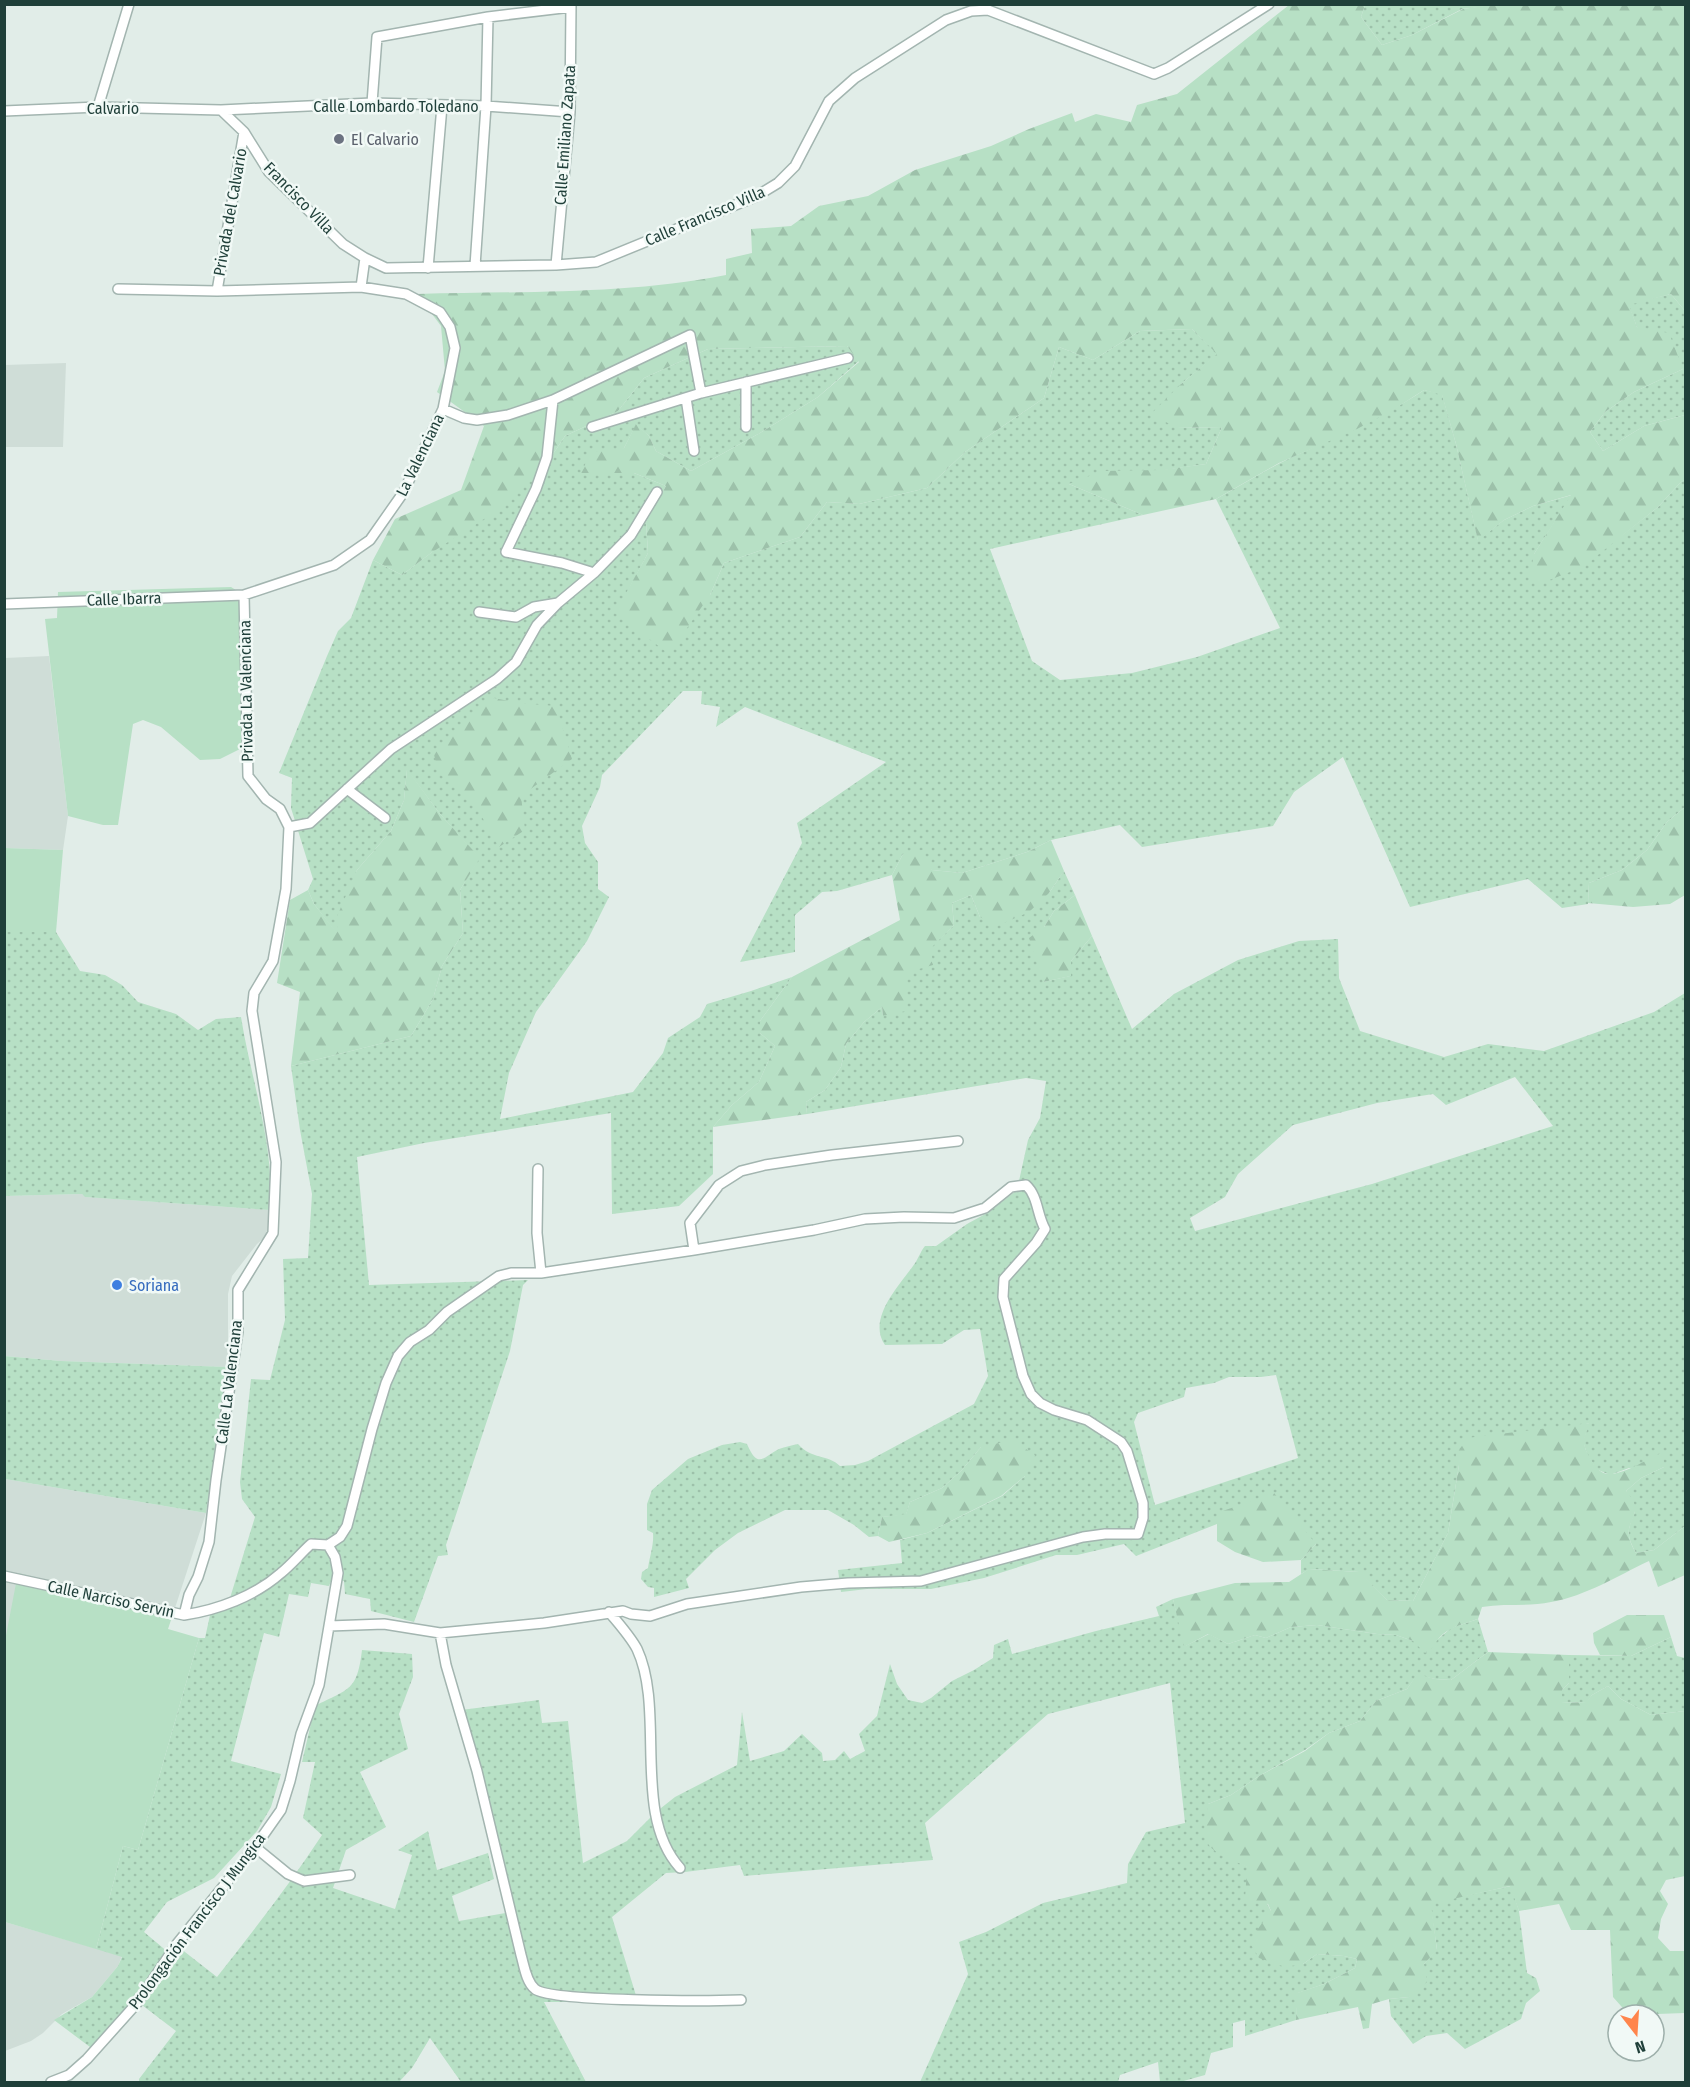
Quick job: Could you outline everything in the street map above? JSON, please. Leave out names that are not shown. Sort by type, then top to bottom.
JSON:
[{"type":"street","points":[[98,107],[129,4]]},
{"type":"street","name":"Calle Francisco Villa","points":[[364,258],[386,268],[556,265],[596,262],[755,197],[778,183],[795,166],[829,101],[855,78],[946,20],[970,11],[988,10],[1154,74],[1168,68],[1269,4]]},
{"type":"street","points":[[372,103],[377,37],[488,17],[571,6]]},
{"type":"street","name":"Calle Emiliano Zapata","points":[[556,265],[570,112],[571,6]]},
{"type":"street","points":[[475,266],[486,106],[488,17]]},
{"type":"street","name":"Calle Lombardo Toledano","points":[[221,110],[372,103],[486,106],[570,112]]},
{"type":"street","points":[[428,268],[442,106]]},
{"type":"street","name":"Calvario","points":[[4,111],[98,107],[221,110]]},
{"type":"street","name":"Francisco Villa","points":[[221,110],[244,132],[269,172],[343,244],[364,258]]},
{"type":"street","name":"Privada del Calvario","points":[[217,291],[244,132]]},
{"type":"street","points":[[118,289],[217,291],[361,287],[364,258]]},
{"type":"street","name":"La Valenciana","points":[[244,595],[334,566],[370,540],[403,492],[442,409],[455,348],[450,327],[440,312],[406,294],[361,287]]},
{"type":"street","points":[[442,409],[464,418],[477,420],[508,415],[553,400],[690,335],[700,393]]},
{"type":"street","points":[[592,427],[700,393],[848,358]]},
{"type":"street","points":[[746,382],[746,427]]},
{"type":"street","points":[[686,398],[694,451]]},
{"type":"street","points":[[553,400],[547,457],[536,489],[506,552],[562,563],[594,573]]},
{"type":"street","points":[[289,827],[309,823],[391,749],[497,679],[516,662],[537,625],[558,603],[594,573],[631,535],[657,492]]},
{"type":"street","name":"Calle Ibarra","points":[[4,604],[244,595]]},
{"type":"street","name":"Privada La Valenciana","points":[[244,595],[248,776],[266,799],[280,809],[289,827]]},
{"type":"street","points":[[478,612],[516,617],[534,607],[558,603]]},
{"type":"street","points":[[347,789],[385,818]]},
{"type":"street","name":"Calle La Valenciana","points":[[184,1615],[209,1542],[238,1331],[238,1290],[273,1233],[276,1162],[252,1011],[254,993],[273,961],[286,889],[289,827]]},
{"type":"street","points":[[694,1250],[690,1223],[719,1185],[741,1171],[832,1155],[958,1141]]},
{"type":"street","points":[[538,1169],[537,1233],[541,1273]]},
{"type":"street","points":[[1026,1185],[1032,1191],[1038,1206],[1039,1219],[1045,1229],[1036,1243],[1004,1279],[1003,1297],[1023,1376],[1031,1394],[1040,1403],[1054,1410],[1087,1420],[1120,1442],[1127,1451],[1143,1503],[1143,1518],[1138,1533],[1083,1537],[921,1581],[801,1587],[687,1604],[650,1616],[623,1611],[609,1612],[544,1623],[440,1633],[384,1624],[329,1626],[338,1573],[335,1557],[328,1545],[340,1537],[346,1526],[386,1383],[398,1356],[410,1342],[429,1330],[447,1312],[499,1276],[511,1273],[541,1273],[694,1250],[866,1219],[954,1218],[985,1208],[1011,1187],[1026,1185]]},
{"type":"street","name":"Calle Narciso Servin","points":[[4,1576],[184,1615],[201,1613],[260,1588],[281,1573],[311,1544],[328,1545]]},
{"type":"street","points":[[609,1612],[637,1648],[644,1668],[648,1697],[653,1796],[658,1825],[671,1858],[680,1868]]},
{"type":"street","name":"Prolongación Francisco J Mungica","points":[[51,2082],[69,2076],[138,2002],[176,1945],[255,1847],[281,1810],[301,1734],[318,1685],[329,1626]]},
{"type":"street","points":[[440,1633],[446,1665],[477,1771],[521,1955],[529,1982],[535,1990],[564,1996],[659,2001],[741,2000]]},
{"type":"street","points":[[255,1847],[288,1874],[304,1881],[350,1875]]},
{"type":"street","points":[[69,2076],[78,2082]]},
{"type":"shaded area","points":[[66,363],[63,447],[5,447],[5,365]]},
{"type":"shaded area","points":[[49,656],[68,816],[63,850],[5,848],[5,658]]},
{"type":"shaded area","name":"Soriana","points":[[82,1194],[86,1197],[270,1210],[270,1233],[257,1244],[232,1276],[228,1294],[228,1367],[61,1361],[5,1356],[4,1196]]},
{"type":"shaded area","points":[[5,1479],[206,1513],[174,1611],[5,1646]]},
{"type":"shaded area","points":[[5,1922],[122,1956],[118,1966],[92,1997],[62,2014],[43,2033],[31,2041],[5,2051]]},
{"type":"green space","points":[[1498,4],[1685,5],[1685,311],[1671,294],[1629,305],[1637,327],[1669,333],[1683,369],[1634,392],[1605,412],[1590,432],[1603,451],[1644,426],[1685,415],[1685,479],[1658,507],[1583,567],[1539,584],[1530,575],[1534,554],[1571,495],[1533,506],[1504,520],[1478,541],[1456,444],[1442,395],[1424,390],[1357,429],[1279,463],[1216,499],[1143,515],[1069,484],[1102,471],[1161,470],[1206,464],[1222,427],[1177,428],[1151,414],[1181,384],[1217,354],[1192,329],[1140,331],[1093,360],[1059,347],[1044,398],[965,452],[927,488],[859,504],[827,502],[800,537],[724,563],[710,595],[669,654],[615,613],[648,553],[646,522],[666,486],[634,473],[581,473],[591,452],[624,448],[636,424],[649,436],[656,451],[691,471],[760,433],[818,397],[859,362],[847,346],[708,349],[644,378],[618,411],[565,436],[545,466],[498,510],[431,553],[402,575],[373,560],[395,519],[461,490],[484,426],[437,392],[445,371],[441,326],[417,294],[611,289],[726,275],[726,259],[752,253],[751,229],[791,226],[819,206],[868,196],[915,170],[991,146],[1072,113],[1075,122],[1096,114],[1131,122],[1137,105],[1177,94],[1289,5],[1365,5],[1361,17],[1382,45],[1412,35],[1463,9]]},
{"type":"green space","points":[[1365,5],[1498,5],[1462,9],[1412,35],[1382,45],[1361,17]]},
{"type":"green space","points":[[1671,294],[1685,311],[1685,415],[1644,426],[1603,451],[1590,432],[1605,412],[1634,392],[1683,369],[1637,327],[1628,304]]},
{"type":"green space","points":[[1192,329],[1218,354],[1181,384],[1177,428],[1222,427],[1206,464],[1069,484],[1143,515],[990,549],[1032,661],[1060,680],[1132,673],[1197,657],[1280,628],[1216,499],[1280,463],[1389,411],[1424,390],[1442,394],[1478,540],[1504,520],[1533,506],[1572,495],[1534,554],[1621,536],[1658,507],[1685,479],[1685,807],[1667,822],[1647,850],[1622,870],[1589,883],[1588,904],[1562,908],[1528,879],[1410,907],[1343,757],[1294,792],[1273,826],[1142,847],[1120,825],[1051,840],[1027,852],[962,873],[932,870],[903,854],[892,875],[837,891],[822,892],[795,915],[795,952],[740,962],[802,843],[797,823],[886,762],[745,707],[716,727],[720,707],[701,704],[702,691],[683,691],[602,775],[600,787],[582,826],[585,843],[598,862],[598,889],[609,897],[587,941],[536,1012],[509,1073],[500,1119],[633,1092],[663,1053],[668,1038],[700,1017],[707,1004],[792,977],[760,1021],[760,1033],[775,1046],[759,1082],[732,1105],[713,1127],[713,1174],[679,1206],[612,1214],[611,1113],[424,1143],[357,1157],[369,1285],[528,1280],[523,1285],[510,1351],[446,1545],[448,1555],[438,1556],[414,1622],[371,1611],[370,1599],[345,1594],[344,1581],[332,1579],[329,1586],[311,1583],[308,1597],[289,1594],[279,1637],[264,1633],[231,1761],[281,1774],[271,1807],[257,1831],[214,1878],[167,1902],[144,1932],[169,1953],[176,1945],[217,1977],[245,1942],[322,1835],[303,1818],[315,1762],[302,1762],[315,1706],[350,1687],[357,1674],[362,1650],[412,1654],[413,1677],[399,1714],[408,1749],[360,1772],[386,1827],[346,1850],[333,1888],[395,1909],[412,1855],[398,1850],[428,1831],[437,1870],[488,1853],[494,1879],[452,1896],[459,1921],[512,1912],[461,1710],[539,1700],[542,1723],[568,1721],[583,1863],[627,1841],[675,1797],[737,1765],[742,1712],[750,1761],[784,1751],[802,1734],[822,1753],[823,1761],[835,1760],[844,1751],[850,1759],[865,1751],[859,1734],[877,1716],[890,1664],[897,1684],[908,1700],[922,1703],[952,1681],[993,1658],[994,1645],[1008,1639],[1012,1654],[1159,1616],[1156,1607],[1173,1599],[1185,1646],[1209,1634],[1228,1644],[1255,1635],[1266,1638],[1291,1627],[1317,1625],[1396,1635],[1413,1641],[1437,1640],[1451,1628],[1478,1619],[1488,1652],[1451,1680],[1417,1675],[1407,1689],[1376,1701],[1360,1721],[1329,1733],[1231,1795],[1208,1804],[1221,1854],[1248,1867],[1303,1964],[1317,1954],[1344,1956],[1357,1959],[1355,1968],[1324,1984],[1298,1993],[1296,2020],[1245,2036],[1245,2020],[1233,2023],[1233,2047],[1211,2053],[1205,2075],[1180,2082],[1160,2082],[1158,2062],[1120,2075],[1118,2082],[920,2082],[968,1974],[959,1942],[986,1932],[1043,1903],[1127,1883],[1128,1864],[1146,1832],[1185,1823],[1170,1683],[1048,1714],[925,1823],[933,1860],[744,1876],[740,1865],[666,1873],[612,1917],[638,2002],[544,2002],[586,2082],[461,2082],[430,2038],[412,2068],[399,2082],[139,2082],[176,2031],[138,2002],[94,2050],[54,2020],[92,1997],[118,1966],[122,1957],[96,1949],[123,1846],[138,1850],[199,1638],[205,1638],[212,1606],[230,1598],[255,1517],[242,1499],[240,1482],[251,1379],[270,1380],[285,1320],[283,1259],[308,1258],[312,1194],[291,1066],[411,1036],[433,999],[442,966],[463,933],[460,890],[479,858],[440,814],[407,770],[404,800],[391,831],[357,870],[337,934],[314,904],[308,890],[313,879],[291,808],[292,778],[279,773],[338,631],[351,618],[373,560],[402,575],[545,466],[565,436],[618,411],[644,378],[708,349],[847,346],[859,361],[818,397],[760,433],[691,471],[656,451],[649,436],[636,425],[624,448],[582,473],[634,473],[666,486],[646,522],[648,553],[616,613],[710,595],[724,563],[800,537],[827,502],[859,504],[927,488],[965,452],[1044,398],[1059,347],[1093,360],[1140,331]]},
{"type":"green space","points":[[231,587],[244,595],[248,745],[220,759],[200,760],[161,727],[143,720],[133,724],[118,825],[103,825],[68,816],[45,619],[57,618],[58,592]]},
{"type":"green space","points":[[494,698],[518,703],[556,706],[572,759],[521,796],[525,830],[499,847],[478,810],[439,773],[433,751]]},
{"type":"green space","points":[[407,769],[440,814],[480,858],[460,890],[463,933],[442,966],[433,999],[411,1036],[291,1066],[300,992],[277,983],[290,900],[308,890],[314,904],[337,933],[338,914],[357,870],[391,831],[404,800]]},
{"type":"green space","points":[[1685,807],[1685,895],[1670,904],[1633,907],[1588,903],[1589,883],[1622,870],[1647,850],[1667,822]]},
{"type":"green space","points":[[1051,840],[1064,871],[1049,893],[1029,912],[997,926],[980,917],[971,895],[952,903],[954,925],[931,948],[933,965],[905,973],[906,1011],[883,1016],[882,1007],[864,1022],[846,1044],[841,1067],[825,1090],[806,1102],[807,1114],[713,1127],[732,1105],[759,1082],[775,1046],[760,1033],[760,1021],[792,977],[900,920],[892,875],[903,854],[922,850],[932,870],[962,873],[1027,852]]},
{"type":"green space","points":[[5,848],[63,850],[56,932],[5,932]]},
{"type":"green space","points":[[1064,871],[1075,895],[1054,911],[1044,927],[1043,982],[1070,976],[1071,961],[1092,936],[1132,1029],[1174,994],[1238,960],[1299,941],[1338,939],[1339,978],[1360,1031],[1444,1057],[1488,1044],[1544,1051],[1654,1012],[1685,993],[1685,1526],[1654,1550],[1636,1553],[1630,1542],[1629,1532],[1635,1512],[1626,1491],[1641,1478],[1664,1467],[1629,1468],[1610,1475],[1596,1469],[1587,1454],[1583,1441],[1589,1423],[1459,1465],[1448,1533],[1413,1601],[1387,1600],[1359,1572],[1310,1569],[1301,1574],[1301,1560],[1316,1544],[1217,1513],[1217,1524],[1136,1556],[1124,1544],[1077,1555],[1056,1555],[984,1578],[931,1589],[867,1589],[841,1592],[838,1570],[902,1563],[900,1540],[927,1533],[1002,1496],[1025,1476],[981,1447],[961,1471],[942,1488],[910,1502],[906,1515],[882,1517],[878,1536],[869,1537],[828,1510],[785,1510],[738,1533],[715,1550],[686,1579],[689,1588],[654,1597],[654,1588],[648,1587],[641,1579],[642,1572],[648,1568],[653,1542],[653,1533],[647,1530],[647,1504],[652,1490],[688,1459],[722,1445],[740,1442],[747,1444],[754,1457],[761,1459],[779,1449],[798,1444],[814,1455],[840,1466],[855,1465],[868,1461],[974,1404],[988,1376],[980,1329],[964,1330],[942,1344],[885,1345],[880,1335],[882,1314],[893,1293],[915,1264],[925,1246],[936,1246],[989,1212],[1017,1190],[1028,1140],[1040,1118],[1046,1081],[1026,1078],[807,1114],[806,1102],[825,1090],[841,1067],[846,1044],[864,1022],[882,1007],[883,1016],[905,972],[954,925],[952,903],[971,895],[980,917],[1049,893]],"holes":[[[1515,1077],[1553,1126],[1372,1184],[1195,1231],[1190,1218],[1225,1197],[1238,1174],[1293,1125],[1377,1103],[1433,1094],[1446,1105]],[[1276,1375],[1298,1458],[1155,1505],[1134,1422],[1138,1413],[1184,1397],[1186,1388],[1214,1383],[1229,1377]]]},
{"type":"green space","points":[[1075,895],[1092,936],[1071,961],[1071,976],[1043,982],[1029,938],[1044,927],[1054,911]]},
{"type":"green space","points":[[4,932],[56,932],[80,971],[105,975],[122,985],[138,1002],[176,1014],[198,1030],[216,1019],[241,1017],[266,1137],[271,1186],[270,1210],[85,1197],[82,1194],[5,1196]]},
{"type":"green space","points":[[4,1356],[61,1361],[228,1367],[206,1513],[5,1479]]},
{"type":"green space","points":[[1590,1423],[1585,1437],[1585,1448],[1594,1464],[1604,1473],[1624,1471],[1663,1452],[1664,1467],[1641,1478],[1626,1491],[1635,1509],[1629,1535],[1636,1553],[1654,1550],[1685,1526],[1685,1575],[1658,1587],[1649,1561],[1589,1590],[1564,1599],[1534,1604],[1482,1607],[1478,1619],[1446,1632],[1434,1647],[1425,1653],[1413,1641],[1396,1635],[1317,1625],[1291,1627],[1266,1638],[1255,1635],[1228,1644],[1208,1634],[1184,1647],[1173,1599],[1235,1583],[1289,1582],[1309,1569],[1360,1572],[1387,1600],[1413,1601],[1448,1533],[1459,1465],[1456,1455],[1467,1438]]},
{"type":"green space","points":[[1012,1440],[1035,1455],[1025,1476],[1001,1496],[927,1533],[889,1542],[878,1536],[882,1517],[906,1514],[910,1502],[942,1488],[961,1471],[981,1447]]},
{"type":"green space","points":[[1274,1493],[1316,1544],[1301,1560],[1263,1562],[1235,1552],[1217,1541],[1217,1513]]},
{"type":"green space","points":[[18,1573],[174,1611],[168,1629],[199,1638],[138,1850],[123,1846],[96,1949],[5,1922],[4,1646]]},
{"type":"green space","points":[[1627,1615],[1664,1615],[1671,1637],[1631,1656],[1600,1655],[1594,1643],[1593,1633]]},
{"type":"green space","points":[[1671,1637],[1677,1656],[1685,1658],[1685,1711],[1651,1715],[1621,1699],[1608,1686],[1592,1695],[1587,1702],[1561,1703],[1562,1690],[1569,1683],[1569,1655],[1631,1656]]},
{"type":"green space","points":[[1488,1652],[1569,1655],[1569,1683],[1562,1690],[1562,1703],[1586,1702],[1592,1695],[1608,1686],[1621,1699],[1651,1715],[1685,1711],[1685,1876],[1666,1880],[1660,1891],[1668,1904],[1661,1919],[1658,1938],[1670,1951],[1685,1951],[1685,2013],[1666,2014],[1666,2003],[1618,2003],[1613,1997],[1610,1930],[1571,1930],[1559,1904],[1519,1911],[1510,1886],[1431,1904],[1437,1950],[1424,1964],[1427,1982],[1409,1997],[1372,2004],[1369,2028],[1363,2029],[1358,2007],[1296,2020],[1297,1993],[1324,1984],[1355,1968],[1357,1959],[1317,1954],[1303,1964],[1285,1967],[1259,1958],[1249,1941],[1271,1911],[1268,1904],[1245,1900],[1247,1867],[1217,1852],[1207,1843],[1204,1829],[1208,1804],[1231,1795],[1259,1776],[1305,1751],[1329,1733],[1360,1721],[1376,1701],[1407,1689],[1417,1674],[1451,1680]]},
{"type":"green space","points":[[1511,1886],[1519,1911],[1527,1973],[1536,1978],[1540,1991],[1526,2003],[1521,2019],[1465,2049],[1447,2033],[1426,2036],[1413,2044],[1391,2016],[1389,1999],[1409,1997],[1424,1964],[1437,1949],[1430,1903]]},
{"type":"place","name":"El Calvario","points":[[339,139]]},
{"type":"place","name":"Soriana","points":[[117,1285]]}]
